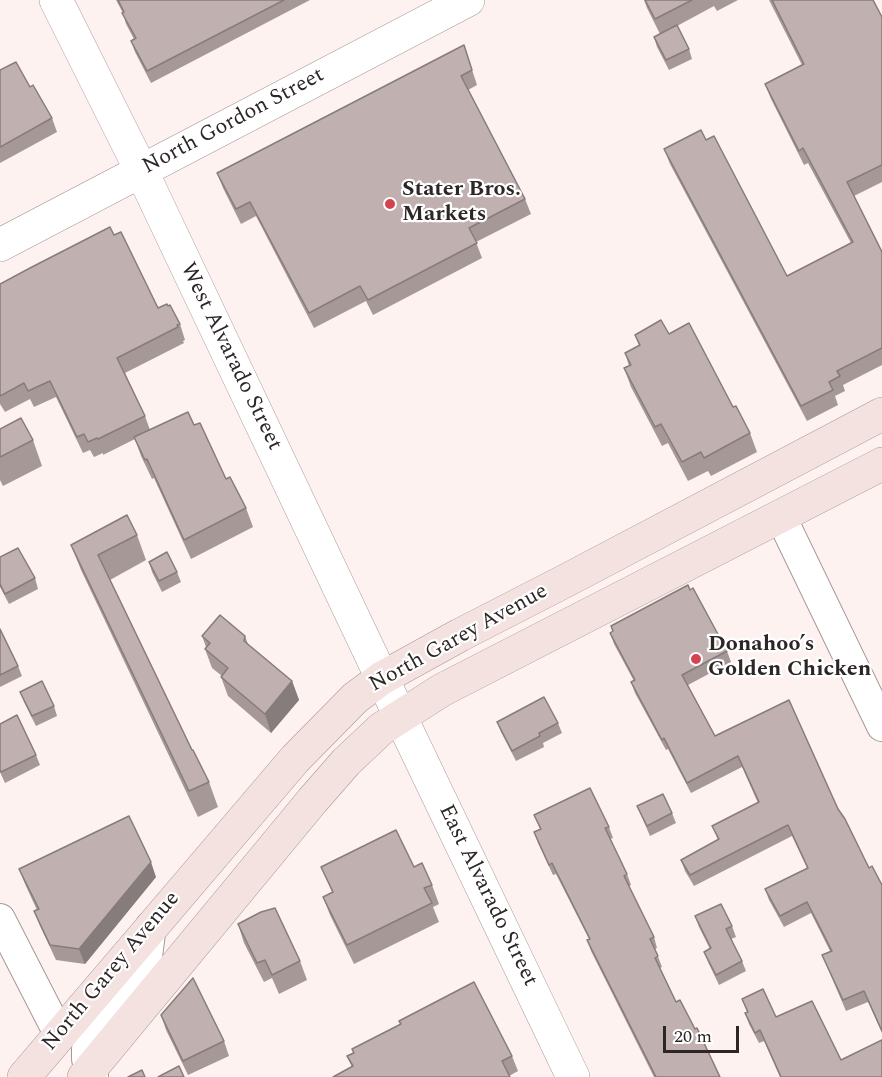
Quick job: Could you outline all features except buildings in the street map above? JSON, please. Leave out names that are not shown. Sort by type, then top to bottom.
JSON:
[{"type":"main road","name":"North Garey Avenue","points":[[24,1077],[295,759],[355,698],[382,678],[460,635],[882,414]]},
{"type":"main road","name":"North Garey Avenue","points":[[89,1075],[346,762],[400,716],[452,685],[882,464]]},
{"type":"street","name":"West Alvarado Street","points":[[56,0],[141,170],[400,716]]},
{"type":"street","name":"North Gordon Street","points":[[0,245],[468,0]]},
{"type":"street","points":[[781,517],[882,726]]},
{"type":"street","name":"East Alvarado Street","points":[[400,716],[573,1077]]},
{"type":"street","points":[[0,920],[59,1034]]},
{"type":"street","points":[[89,1075],[87,1049],[145,971],[151,926]]},
{"type":"place","name":"Stater Bros. Markets","points":[[390,204]]},
{"type":"place","name":"Donahoo’s Golden Chicken","points":[[696,659]]}]
